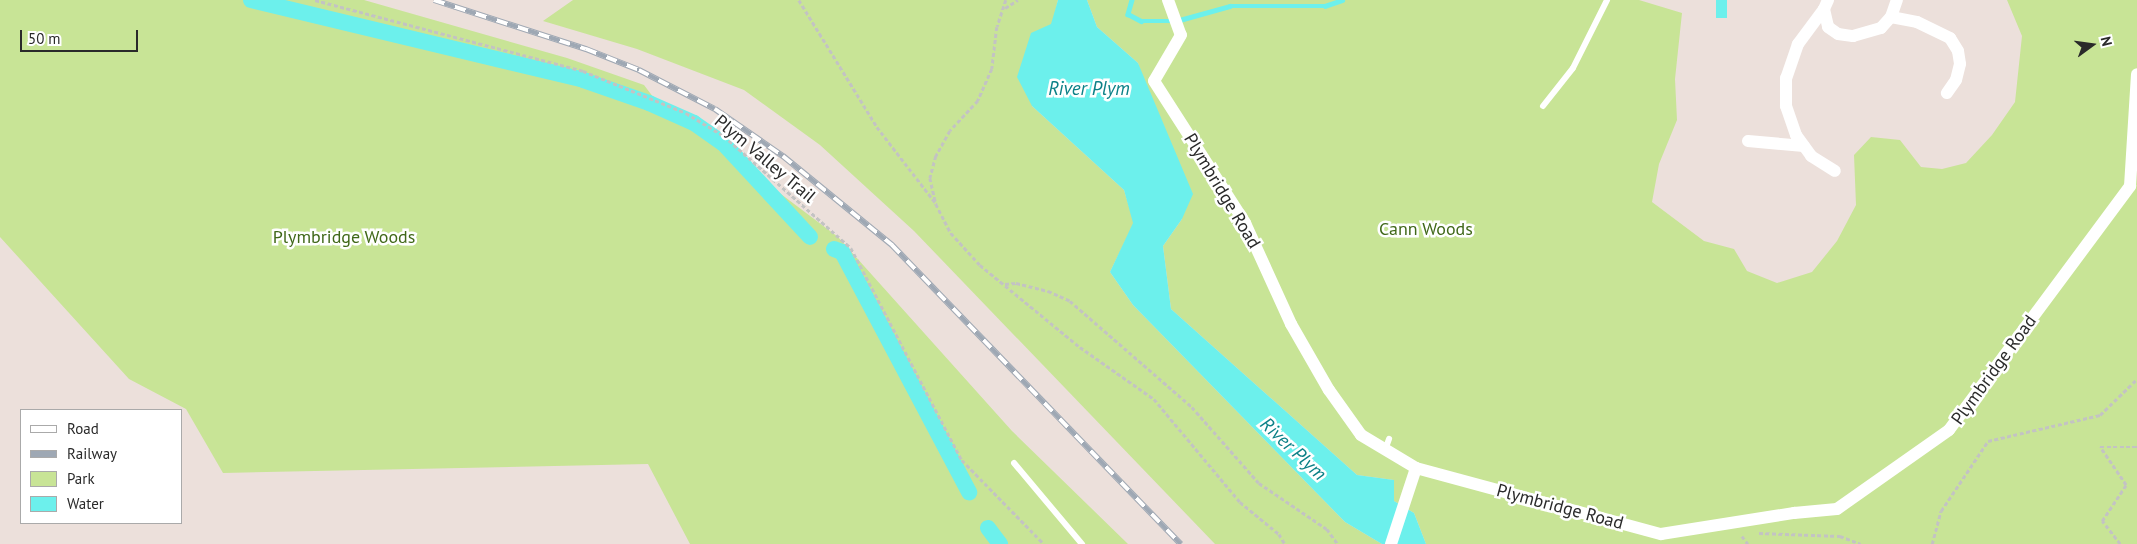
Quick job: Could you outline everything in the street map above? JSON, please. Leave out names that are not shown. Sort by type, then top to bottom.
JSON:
[{"type":"street","name":"Plymbridge Road","points":[[1168,0],[1181,35],[1154,80],[1246,223],[1290,324],[1329,390],[1362,435],[1387,445],[1416,468],[1661,534],[1794,513],[1837,509],[1950,430],[2130,186],[2137,74]]},
{"type":"street","points":[[1823,2],[1828,27],[1838,34],[1853,36],[1881,28],[1891,17],[1897,0]]},
{"type":"street","points":[[1823,2],[1798,44],[1786,78],[1786,106],[1796,135],[1811,156],[1835,171]]},
{"type":"street","points":[[1891,17],[1917,22],[1950,38],[1958,51],[1960,64],[1956,80],[1947,93]]},
{"type":"street","points":[[1748,141],[1804,146]]},
{"type":"street","points":[[1391,544],[1416,468]]},
{"type":"lane","points":[[1543,106],[1573,68],[1607,0]]},
{"type":"lane","points":[[1014,464],[1082,544]]},
{"type":"path","name":"Plym Valley Trail","points":[[315,0],[583,71],[686,114],[724,136],[851,248],[962,460],[1044,544]]},
{"type":"path","points":[[799,0],[877,127],[936,204],[951,233],[980,266],[1005,284],[1080,347],[1154,399],[1240,502],[1279,534],[1286,544]]},
{"type":"path","points":[[936,204],[930,178],[936,156],[950,131],[978,101],[992,69],[997,27],[1006,0]]},
{"type":"path","points":[[1004,9],[1018,0]]},
{"type":"path","points":[[1005,284],[1016,283],[1048,291],[1070,302],[1192,407],[1260,483],[1327,529],[1338,544]]},
{"type":"path","points":[[1932,544],[1941,511],[1988,441],[2100,415],[2137,379]]},
{"type":"path","points":[[2120,544],[2102,521],[2126,485],[2100,448],[2137,447]]},
{"type":"path","points":[[1757,532],[1765,535],[1840,536],[1861,544]]},
{"type":"green space","name":"Plymbridge Woods","points":[[0,0],[364,0],[567,58],[644,85],[666,114],[725,152],[838,237],[1012,431],[1128,544],[690,544],[648,464],[223,473],[186,409],[129,379],[0,237]]},
{"type":"green space","points":[[573,0],[1058,0],[1032,106],[1124,190],[1134,223],[1110,272],[1133,305],[1345,522],[1382,544],[1215,544],[914,231],[820,145],[744,90],[637,49],[543,21]]},
{"type":"green space","name":"Cann Woods","points":[[1087,0],[1639,0],[1682,13],[1675,79],[1677,120],[1659,164],[1652,202],[1704,241],[1734,249],[1747,271],[1777,283],[1812,272],[1837,241],[1856,205],[1854,155],[1871,137],[1900,140],[1921,167],[1942,169],[1966,163],[1992,135],[2015,102],[2022,36],[2007,0],[2137,0],[2137,544],[1426,544],[1414,513],[1394,501],[1394,480],[1357,475],[1171,309],[1163,246],[1182,219],[1138,63],[1097,27]]},
{"type":"water","name":"River Plym","points":[[1058,0],[1087,0],[1097,27],[1138,63],[1193,194],[1182,219],[1163,246],[1171,309],[1357,475],[1394,480],[1394,501],[1414,513],[1426,544],[1382,544],[1345,522],[1133,305],[1110,272],[1133,223],[1124,190],[1032,106],[1017,77],[1031,33],[1051,24]]},
{"type":"water","points":[[1716,0],[1727,0],[1727,18],[1716,18]]},
{"type":"waterway","points":[[251,0],[583,80],[649,103],[694,123],[723,143],[810,237]]},
{"type":"waterway","points":[[1132,0],[1128,14],[1141,21],[1176,21],[1230,6],[1325,6],[1342,0]]},
{"type":"waterway","points":[[834,249],[842,252],[969,492]]},
{"type":"waterway","points":[[988,528],[1000,544]]},
{"type":"railway","points":[[434,0],[586,49],[639,70],[715,109],[783,156],[892,245],[1181,544]]}]
